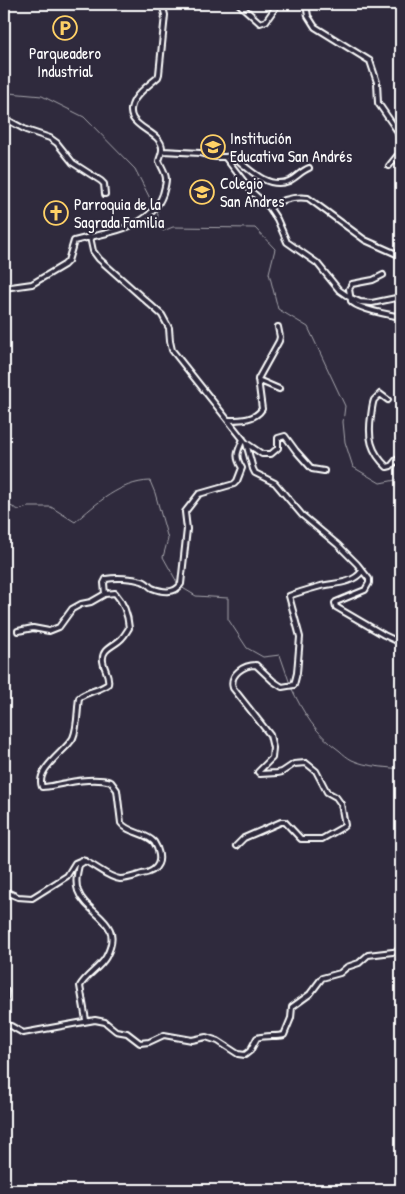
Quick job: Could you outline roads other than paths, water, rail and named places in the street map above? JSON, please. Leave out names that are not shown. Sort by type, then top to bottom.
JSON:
[{"type":"street","points":[[4,288],[32,284],[43,278],[67,263],[74,241],[120,230],[152,212],[160,202],[166,181],[159,162],[163,151],[159,140],[134,121],[132,110],[135,100],[159,74],[165,15],[162,4]]},
{"type":"street","points":[[240,4],[260,23],[266,21],[278,4]]},
{"type":"street","points":[[306,4],[308,16],[315,27],[370,61],[377,82],[378,102],[396,128],[401,140]]},
{"type":"street","points":[[4,118],[26,130],[50,138],[57,143],[74,163],[104,184],[105,194]]},
{"type":"street","points":[[163,151],[200,153],[216,157],[233,156],[260,178],[272,182],[287,182],[309,168]]},
{"type":"street","points":[[389,166],[397,156],[401,156]]},
{"type":"street","points":[[225,157],[252,192],[269,207],[277,219],[287,242],[317,263],[339,290],[360,302],[372,303],[401,297]]},
{"type":"street","points":[[269,207],[288,198],[308,198],[365,240],[401,256]]},
{"type":"street","points":[[90,237],[93,250],[99,259],[162,315],[169,328],[172,350],[200,388],[229,420],[243,439],[255,473],[275,483],[302,515],[331,539],[357,564],[369,579],[365,590],[336,602],[335,605],[366,625],[401,643]]},
{"type":"street","points":[[383,275],[373,280],[352,284],[349,289],[349,297],[353,304],[357,306],[390,316],[401,317]]},
{"type":"street","points":[[229,420],[252,418],[262,409],[258,380],[279,341],[278,327]]},
{"type":"street","points":[[258,380],[279,389]]},
{"type":"street","points":[[388,400],[380,394],[374,400],[368,434],[372,445],[384,464],[389,466],[396,460],[401,466]]},
{"type":"street","points":[[246,444],[262,454],[271,454],[278,448],[278,438],[285,436],[312,469],[324,471]]},
{"type":"street","points":[[105,594],[104,583],[106,579],[113,578],[142,581],[152,588],[161,591],[174,591],[178,588],[181,584],[182,560],[187,529],[185,512],[199,494],[230,486],[237,481],[242,468],[236,458],[243,439]]},
{"type":"street","points":[[236,846],[244,838],[281,822],[285,822],[301,839],[322,839],[345,825],[341,804],[327,792],[316,771],[306,763],[294,764],[277,773],[259,773],[258,771],[272,758],[274,748],[270,736],[233,688],[232,680],[239,671],[249,665],[256,665],[282,687],[294,685],[300,638],[288,597],[322,586],[353,579],[362,571]]},
{"type":"street","points":[[4,891],[18,897],[32,898],[67,876],[78,861],[85,861],[115,878],[122,879],[149,873],[156,868],[159,861],[159,854],[154,843],[144,835],[123,827],[117,790],[112,782],[102,779],[68,782],[46,787],[42,787],[40,784],[50,762],[72,740],[79,698],[108,684],[109,678],[103,662],[104,653],[108,647],[121,640],[129,628],[128,618],[120,599],[115,594],[105,594],[91,602],[81,604],[72,610],[59,627],[49,631],[33,628],[18,631]]},
{"type":"street","points":[[85,861],[79,865],[76,883],[77,890],[80,896],[106,922],[111,932],[111,943],[105,958],[80,986],[86,1020]]},
{"type":"street","points":[[4,1026],[11,1026],[23,1033],[86,1020],[95,1020],[105,1022],[116,1031],[127,1033],[140,1043],[149,1042],[164,1035],[192,1040],[206,1036],[218,1041],[238,1054],[245,1054],[250,1051],[256,1038],[264,1035],[277,1037],[284,1035],[291,1018],[292,1007],[310,994],[322,978],[340,973],[347,967],[359,963],[368,955],[401,951]]},
{"type":"street","points":[[4,989],[6,991],[4,1005]]},
{"type":"waterway","points":[[394,4],[401,5]]},
{"type":"waterway","points":[[4,89],[9,93],[42,96],[84,117],[135,169],[158,214],[157,224],[163,231],[173,227],[255,228],[275,249],[269,273],[278,309],[308,327],[345,406],[343,422],[345,442],[353,467],[380,483],[401,479]]},
{"type":"waterway","points":[[4,503],[19,510],[28,507],[51,507],[75,522],[100,501],[119,489],[139,482],[150,481],[168,539],[163,557],[178,584]]},
{"type":"waterway","points":[[181,587],[196,596],[228,598],[228,619],[247,648],[263,657],[280,655],[290,684]]},
{"type":"waterway","points":[[291,687],[300,706],[317,730],[346,756],[364,764],[401,769]]},
{"type":"place","name":"Parqueadero Industrial","points":[[65,28]]},
{"type":"place","name":"Institución Educativa San Andrés","points":[[213,147]]},
{"type":"place","name":"Colegio San Andres","points":[[202,192]]},
{"type":"place","name":"Parroquia de la Sagrada Familia","points":[[56,213]]}]
